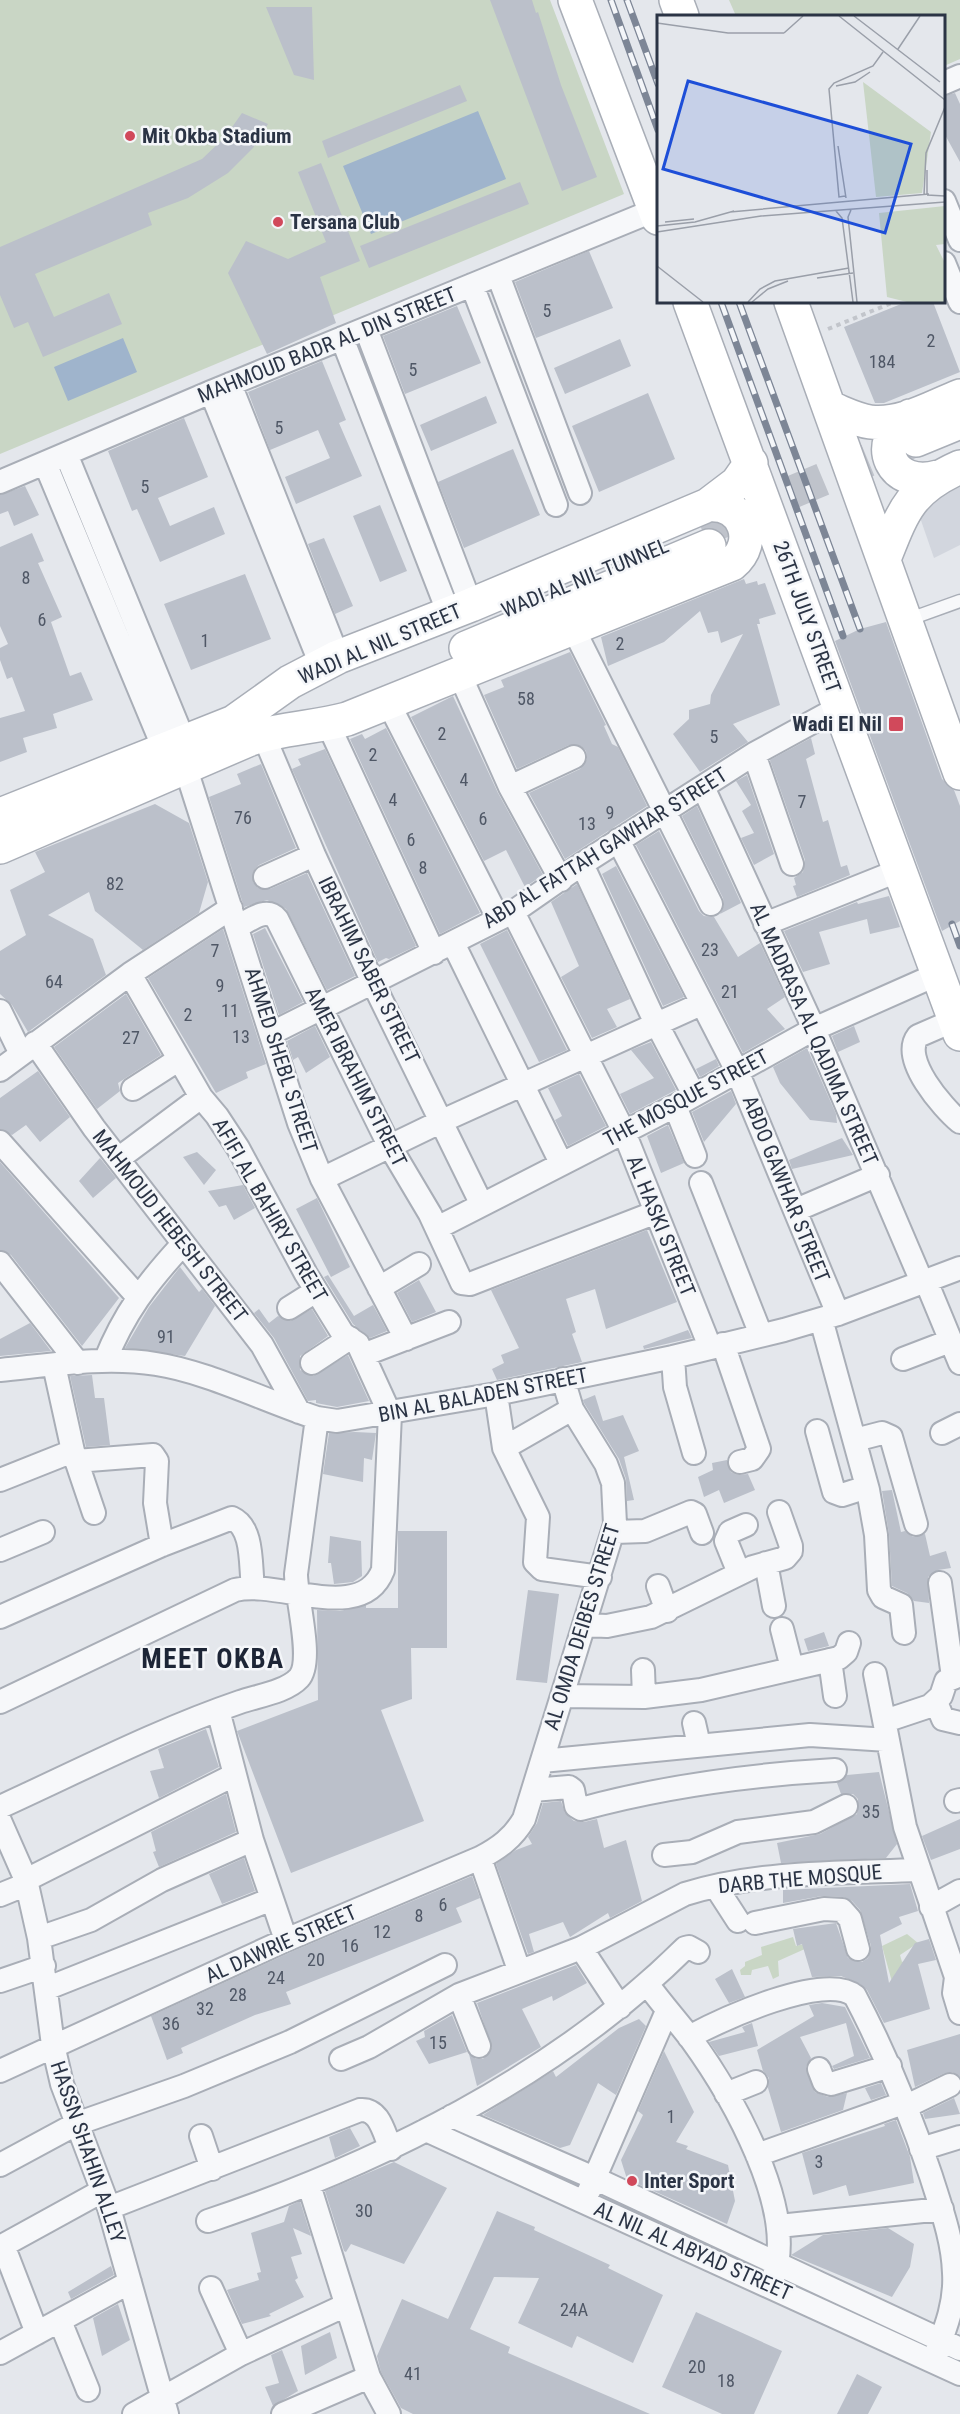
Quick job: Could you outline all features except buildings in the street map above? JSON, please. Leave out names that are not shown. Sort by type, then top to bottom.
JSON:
[{"type":"main road","points":[[575,0],[657,214]]},
{"type":"main road","points":[[676,0],[682,15]]},
{"type":"main road","name":"26TH JULY STREET","points":[[690,303],[958,1027]]},
{"type":"main road","points":[[791,303],[960,773]]},
{"type":"main road","points":[[884,559],[900,518],[913,498],[930,452],[960,396]]},
{"type":"main road","points":[[830,408],[870,422],[894,421],[930,452]]},
{"type":"main road","points":[[930,452],[960,422]]},
{"type":"main road","points":[[930,452],[960,442]]},
{"type":"main road","name":"WADI AL NIL STREET","points":[[0,814],[249,728],[328,724],[460,675],[573,628],[713,536],[737,483],[751,463]]},
{"type":"main road","name":"WADI AL NIL STREET","points":[[249,728],[290,682],[330,661],[460,609],[713,536]]},
{"type":"main road","name":"WADI AL NIL TUNNEL","points":[[249,728],[713,536]]},
{"type":"main road","name":"WADI AL NIL STREET","points":[[0,847],[178,753]]},
{"type":"street","points":[[945,83],[960,76]]},
{"type":"street","points":[[945,203],[960,240]]},
{"type":"street","name":"MAHMOUD BADR AL DIN STREET","points":[[0,482],[342,338],[657,214]]},
{"type":"street","points":[[945,265],[960,302]]},
{"type":"street","points":[[498,275],[580,494]]},
{"type":"street","points":[[472,285],[556,505]]},
{"type":"street","points":[[366,329],[460,609]]},
{"type":"street","points":[[342,338],[460,609]]},
{"type":"street","points":[[221,388],[330,661]]},
{"type":"street","name":"AHMED SHEBL STREET","points":[[55,458],[178,753],[272,1033],[299,1123],[322,1179],[405,1339]]},
{"type":"street","points":[[573,628],[711,904]]},
{"type":"street","points":[[460,675],[510,786],[561,880]]},
{"type":"street","name":"AL HASKI STREET","points":[[388,702],[505,915],[586,1054],[624,1132],[654,1213],[716,1346],[759,1449],[752,1459],[740,1462]]},
{"type":"street","name":"ABD AL FATTAH GAWHAR STREET","points":[[272,1033],[444,948],[505,915],[664,810],[754,754],[840,707]]},
{"type":"street","points":[[328,724],[444,948],[522,1085],[561,1163]]},
{"type":"street","name":"IBRAHIM SABER STREET","points":[[249,728],[314,855],[373,983],[481,1203]]},
{"type":"street","points":[[754,754],[792,864]]},
{"type":"street","points":[[510,786],[574,757]]},
{"type":"street","name":"AL MADRASA AL QADIMA STREET","points":[[703,786],[814,1029],[960,1363]]},
{"type":"street","name":"ABDO GAWHAR STREET","points":[[618,840],[737,1071],[796,1210],[830,1316],[876,1535],[879,1590],[883,1597],[900,1605],[904,1633]]},
{"type":"street","points":[[265,877],[314,855]]},
{"type":"street","points":[[582,864],[656,1023],[684,1100],[695,1156]]},
{"type":"street","points":[[765,924],[900,870]]},
{"type":"street","name":"AMER IBRAHIM STREET","points":[[234,918],[266,912],[273,914],[389,1145],[437,1228],[462,1283],[470,1284],[654,1213]]},
{"type":"street","points":[[0,1070],[130,974],[234,918]]},
{"type":"street","name":"AFIFI AL BAHIRY STREET","points":[[130,974],[178,1060],[238,1148],[316,1291],[343,1334],[357,1347],[390,1414]]},
{"type":"street","name":"THE MOSQUE STREET","points":[[437,1228],[481,1203],[624,1132],[814,1029],[938,974]]},
{"type":"street","points":[[322,1179],[389,1145],[586,1054],[701,1004]]},
{"type":"street","name":"MAHMOUD HEBESH STREET","points":[[0,1011],[262,1346],[308,1415]]},
{"type":"street","points":[[958,1027],[918,1036],[915,1040],[914,1053],[932,1093],[960,1122]]},
{"type":"street","points":[[133,1089],[178,1060]]},
{"type":"street","points":[[118,1159],[201,1096]]},
{"type":"street","points":[[0,1142],[138,1297]]},
{"type":"street","points":[[796,1210],[878,1175]]},
{"type":"street","points":[[701,1183],[761,1335]]},
{"type":"street","points":[[105,1360],[138,1297],[182,1245]]},
{"type":"street","points":[[0,1263],[78,1363]]},
{"type":"street","points":[[379,1288],[419,1264]]},
{"type":"street","name":"BIN AL BALADEN STREET","points":[[0,1370],[105,1360],[156,1364],[188,1372],[308,1415],[337,1421],[390,1414],[496,1394],[673,1357],[830,1316],[960,1268]]},
{"type":"street","points":[[289,1308],[316,1291]]},
{"type":"street","points":[[312,1363],[357,1347],[405,1339],[449,1322]]},
{"type":"street","points":[[903,1359],[950,1341]]},
{"type":"street","points":[[673,1357],[675,1387],[694,1453]]},
{"type":"street","points":[[54,1365],[75,1456],[94,1513]]},
{"type":"street","name":"AL OMDA DEIBES STREET","points":[[508,1841],[524,1819],[614,1532],[616,1504],[613,1483],[606,1464],[572,1409],[563,1380]]},
{"type":"street","points":[[496,1394],[504,1448],[519,1483],[535,1507],[538,1518],[533,1557],[538,1566],[547,1570],[600,1577]]},
{"type":"street","points":[[504,1448],[572,1409]]},
{"type":"street","points":[[0,1702],[235,1590],[253,1587],[351,1597],[366,1592],[378,1584],[383,1570],[390,1414]]},
{"type":"street","points":[[0,1807],[218,1710],[285,1687],[299,1678],[304,1667],[305,1652],[296,1593],[308,1415]]},
{"type":"street","points":[[817,1431],[834,1492],[842,1495],[903,1479]]},
{"type":"street","points":[[855,1440],[882,1433],[889,1434],[916,1524]]},
{"type":"street","points":[[0,1480],[75,1456],[153,1455],[157,1461],[155,1503],[162,1545]]},
{"type":"street","points":[[614,1532],[645,1531],[691,1512],[695,1514],[702,1533]]},
{"type":"street","points":[[585,1625],[629,1623],[667,1611],[739,1573],[785,1558],[791,1551],[779,1512]]},
{"type":"street","points":[[0,1617],[162,1545],[232,1518],[241,1522],[246,1531],[253,1587]]},
{"type":"street","points":[[739,1573],[726,1541],[730,1532],[746,1525]]},
{"type":"street","points":[[0,1550],[43,1532]]},
{"type":"street","points":[[766,1563],[774,1606]]},
{"type":"street","points":[[658,1586],[667,1611]]},
{"type":"street","points":[[542,1761],[696,1734],[753,1740],[886,1731],[936,1702],[946,1681],[957,1676],[947,1589]]},
{"type":"street","points":[[782,1629],[792,1668]]},
{"type":"street","points":[[562,1696],[644,1697],[701,1690],[839,1658],[846,1652],[849,1642]]},
{"type":"street","points":[[830,1660],[835,1696]]},
{"type":"street","points":[[644,1670],[644,1697]]},
{"type":"street","points":[[875,1674],[903,1816],[918,1870],[958,1976],[954,1993],[960,2013]]},
{"type":"street","points":[[936,1702],[943,1719],[960,1723]]},
{"type":"street","points":[[218,1710],[252,1840],[286,1940]]},
{"type":"street","points":[[753,1740],[752,1729],[756,1726],[797,1722]]},
{"type":"street","points":[[533,1790],[569,1787],[573,1791],[576,1806],[581,1809],[644,1792],[708,1780],[835,1770]]},
{"type":"street","points":[[0,1895],[234,1775]]},
{"type":"street","points":[[664,1856],[693,1852],[738,1832],[814,1822],[846,1806]]},
{"type":"street","name":"HASSN SHAHIN ALLEY","points":[[0,1821],[26,1882],[46,1977],[53,2045],[62,2084],[106,2199],[164,2406]]},
{"type":"street","points":[[39,1938],[91,1920],[162,1880],[252,1840]]},
{"type":"street","name":"AL DAWRIE STREET","points":[[0,2071],[286,1940],[480,1858],[508,1841]]},
{"type":"street","points":[[693,1852],[709,1888],[746,1922],[836,1909],[846,1914],[858,1949]]},
{"type":"street","points":[[480,1858],[519,1970]]},
{"type":"street","name":"DARB THE MOSQUE","points":[[341,2059],[369,2047],[459,1995],[581,1948],[624,1928],[665,1903],[709,1888],[820,1874],[918,1870]]},
{"type":"street","points":[[820,1874],[824,1910]]},
{"type":"street","points":[[931,1907],[960,1891]]},
{"type":"street","points":[[0,1981],[46,1977],[272,1899]]},
{"type":"street","points":[[208,2222],[309,2185],[391,2149],[452,2116],[537,2065],[620,2007],[648,1985],[685,1948],[689,1947],[698,1952]]},
{"type":"street","points":[[581,1948],[620,2007]]},
{"type":"street","points":[[0,2165],[76,2124],[184,2086],[269,2051],[342,2018],[445,1965]]},
{"type":"street","points":[[648,1985],[689,2037],[726,2094],[757,2155],[779,2226],[781,2245],[775,2275]]},
{"type":"street","points":[[689,2037],[749,2009],[791,1996],[834,1987],[849,1991],[855,1996],[906,2104],[956,2243],[955,2316],[945,2350]]},
{"type":"street","points":[[459,1995],[479,2046]]},
{"type":"street","points":[[585,2202],[667,2011]]},
{"type":"street","points":[[819,2069],[824,2082],[831,2084],[890,2066]]},
{"type":"street","points":[[726,2094],[756,2082]]},
{"type":"street","points":[[757,2155],[906,2104],[950,2085]]},
{"type":"street","points":[[37,2333],[2,2246],[106,2199],[212,2169],[360,2110],[372,2112],[377,2116],[391,2149]]},
{"type":"street","name":"AL NIL AL ABYAD STREET","points":[[452,2116],[594,2178],[775,2275]]},
{"type":"street","name":"AL NIL AL ABYAD STREET","points":[[426,2130],[585,2202],[775,2275],[945,2350],[960,2374]]},
{"type":"street","points":[[201,2136],[212,2169]]},
{"type":"street","points":[[921,2149],[960,2137]]},
{"type":"street","points":[[291,2412],[378,2401],[309,2185]]},
{"type":"street","points":[[779,2226],[942,2209]]},
{"type":"street","points":[[0,2353],[130,2282]]},
{"type":"street","points":[[211,2288],[241,2354]]},
{"type":"street","points":[[134,2414],[164,2406],[241,2354],[346,2305]]},
{"type":"street","points":[[60,2321],[88,2390]]},
{"type":"lane","points":[[906,620],[960,601]]},
{"type":"path","points":[[805,338],[892,303]]},
{"type":"shaded area","points":[[960,479],[960,545],[934,558],[916,506]]},
{"type":"green space","name":"Tersana Club","points":[[0,0],[550,0],[624,194],[0,454]]},
{"type":"green space","points":[[729,0],[960,0],[960,59],[945,66],[945,15],[736,15]]},
{"type":"green space","points":[[907,1934],[918,1943],[900,1955],[902,1962],[912,1958],[894,1989],[882,1946]]},
{"type":"green space","points":[[793,1937],[796,1946],[815,1941],[816,1944],[778,1961],[779,1976],[773,1979],[768,1966],[752,1970],[751,1975],[741,1975],[740,1970],[745,1966],[745,1962],[762,1955],[761,1947]]},
{"type":"water","points":[[478,111],[506,179],[371,234],[343,166]]},
{"type":"water","points":[[123,338],[137,372],[68,401],[54,367]]},
{"type":"tunnel","points":[[702,530],[914,441]]},
{"type":"railway","points":[[611,0],[657,127]]},
{"type":"railway","points":[[627,0],[657,81]]},
{"type":"railway","points":[[721,303],[843,636]]},
{"type":"railway","points":[[739,303],[860,629]]},
{"type":"railway","points":[[952,924],[960,946]]},
{"type":"place","name":"Mit Okba Stadium","points":[[130,136]]},
{"type":"place","name":"Tersana Club","points":[[278,222]]},
{"type":"place","name":"Wadi El Nil","points":[[896,724]]},
{"type":"place","name":"Inter Sport","points":[[632,2181]]},
{"type":"district","name":"MEET OKBA","points":[[213,1659]]}]
